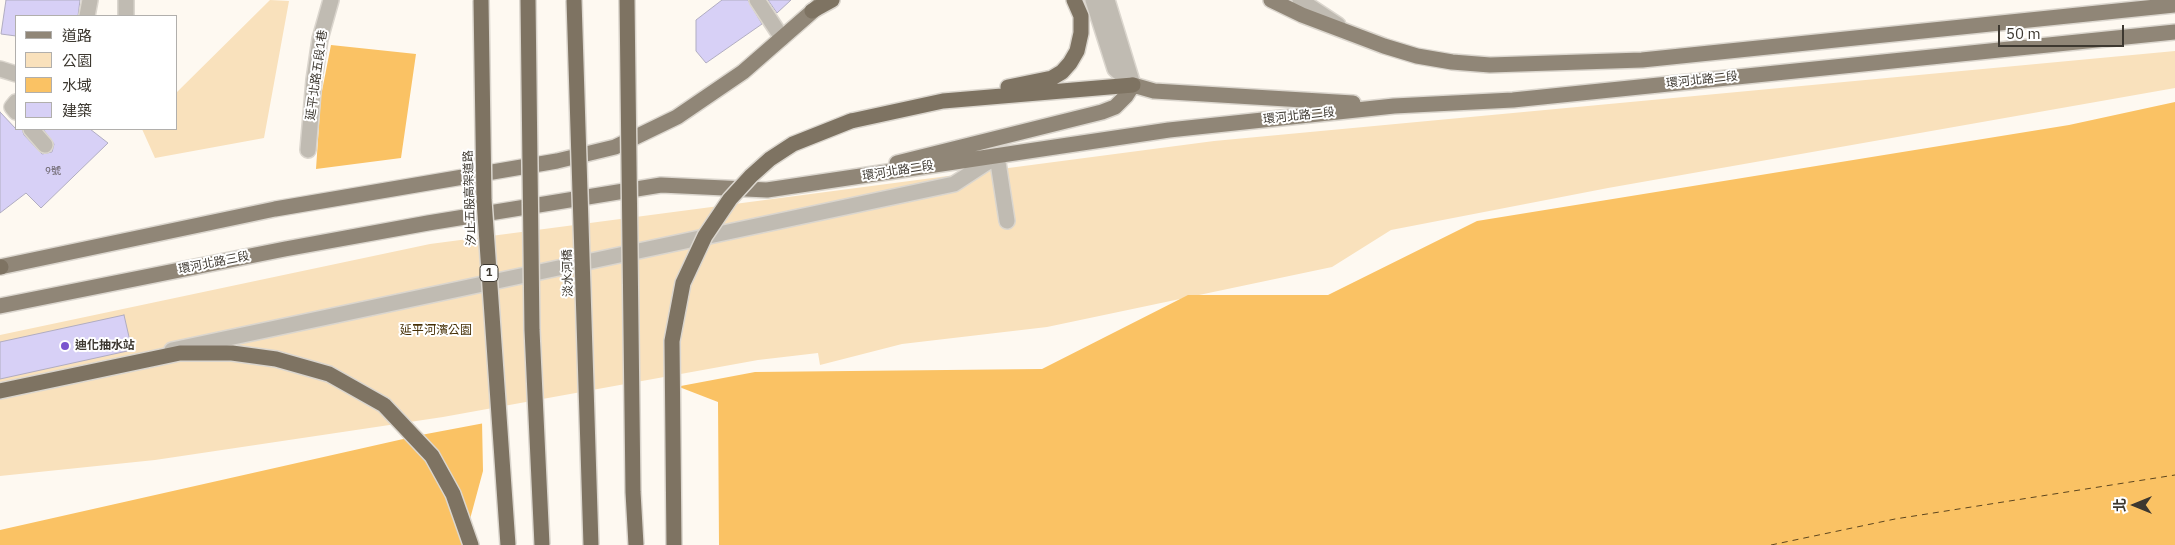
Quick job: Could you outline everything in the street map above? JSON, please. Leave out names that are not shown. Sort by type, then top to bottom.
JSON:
[{"type":"highway","name":"汐止五股高架道路","points":[[480,0],[484,200],[508,545]]},
{"type":"highway","points":[[528,0],[532,330],[542,545]]},
{"type":"highway","name":"淡水河橋","points":[[574,0],[591,545]]},
{"type":"highway","points":[[627,0],[633,492],[636,545]]},
{"type":"highway","points":[[816,6],[832,0]]},
{"type":"highway","points":[[674,545],[672,341],[683,283],[705,236],[730,199],[770,159],[794,144],[851,121],[1052,78],[1062,72],[1077,51],[1082,33],[1081,16],[1074,0]]},
{"type":"highway","points":[[943,101],[1133,85]]},
{"type":"highway","points":[[0,391],[180,353],[232,353],[276,359],[329,374],[384,405],[432,456],[453,494],[472,545]]},
{"type":"main road","points":[[0,267],[275,209],[557,161],[614,146],[677,117],[743,72],[825,0]]},
{"type":"main road","name":"環河北路二段","points":[[1271,0],[1354,35],[1417,56],[1452,62],[1490,65],[1633,60],[2175,5]]},
{"type":"main road","name":"環河北路二段","points":[[428,222],[661,185],[767,190],[1169,130],[1394,106],[1513,100],[2175,32]]},
{"type":"main road","points":[[811,184],[1102,112],[1115,107],[1126,96],[1133,85],[1154,90],[1394,106]]},
{"type":"main road","name":"環河北路三段","points":[[0,306],[428,222]]},
{"type":"street","points":[[87,15],[90,0]]},
{"type":"street","points":[[126,0],[126,15]]},
{"type":"street","name":"延平北路五段1巷","points":[[308,150],[314,80],[320,39],[330,0]]},
{"type":"street","points":[[757,0],[782,38]]},
{"type":"street","points":[[1093,0],[1115,69],[1133,85]]},
{"type":"street","points":[[1107,0],[1133,85]]},
{"type":"street","points":[[1300,0],[1354,35]]},
{"type":"street","points":[[0,69],[15,74]]},
{"type":"street","points":[[32,130],[45,144]]},
{"type":"street","points":[[0,386],[954,184],[998,156],[1007,220]]},
{"type":"green space","points":[[270,0],[289,1],[264,138],[155,158],[142,130],[178,130],[178,91]]},
{"type":"green space","name":"延平河濱公園","points":[[2175,51],[2175,88],[1608,188],[1391,230],[1332,267],[1047,327],[902,344],[820,365],[818,353],[758,360],[443,417],[155,460],[0,476],[0,335],[430,244],[1214,141]]},
{"type":"water","points":[[331,45],[416,54],[401,158],[316,169],[321,96]]},
{"type":"water","points":[[2175,102],[2175,545],[0,545],[0,530],[421,435],[755,372],[1042,369],[1188,295],[1328,295],[1477,221],[2069,125]]},
{"type":"pier","points":[[674,385],[718,402],[719,545],[463,545],[483,471],[482,421]]},
{"type":"building","points":[[6,0],[80,0],[78,15],[15,15],[15,36],[1,34]]},
{"type":"building","points":[[722,0],[748,0],[762,24],[706,63],[696,51],[696,20]]},
{"type":"building","points":[[768,0],[791,0],[777,13]]},
{"type":"building","points":[[0,112],[15,130],[22,130],[24,135],[42,154],[52,152],[54,144],[44,130],[91,130],[108,143],[41,208],[26,193],[0,213]]},
{"type":"building","name":"迪化抽水站","points":[[124,315],[132,350],[0,379],[0,342]]},
{"type":"ferry route","points":[[1771,545],[1895,519],[2175,475]]},
{"type":"place","name":"迪化抽水站","points":[[65,346]]}]
